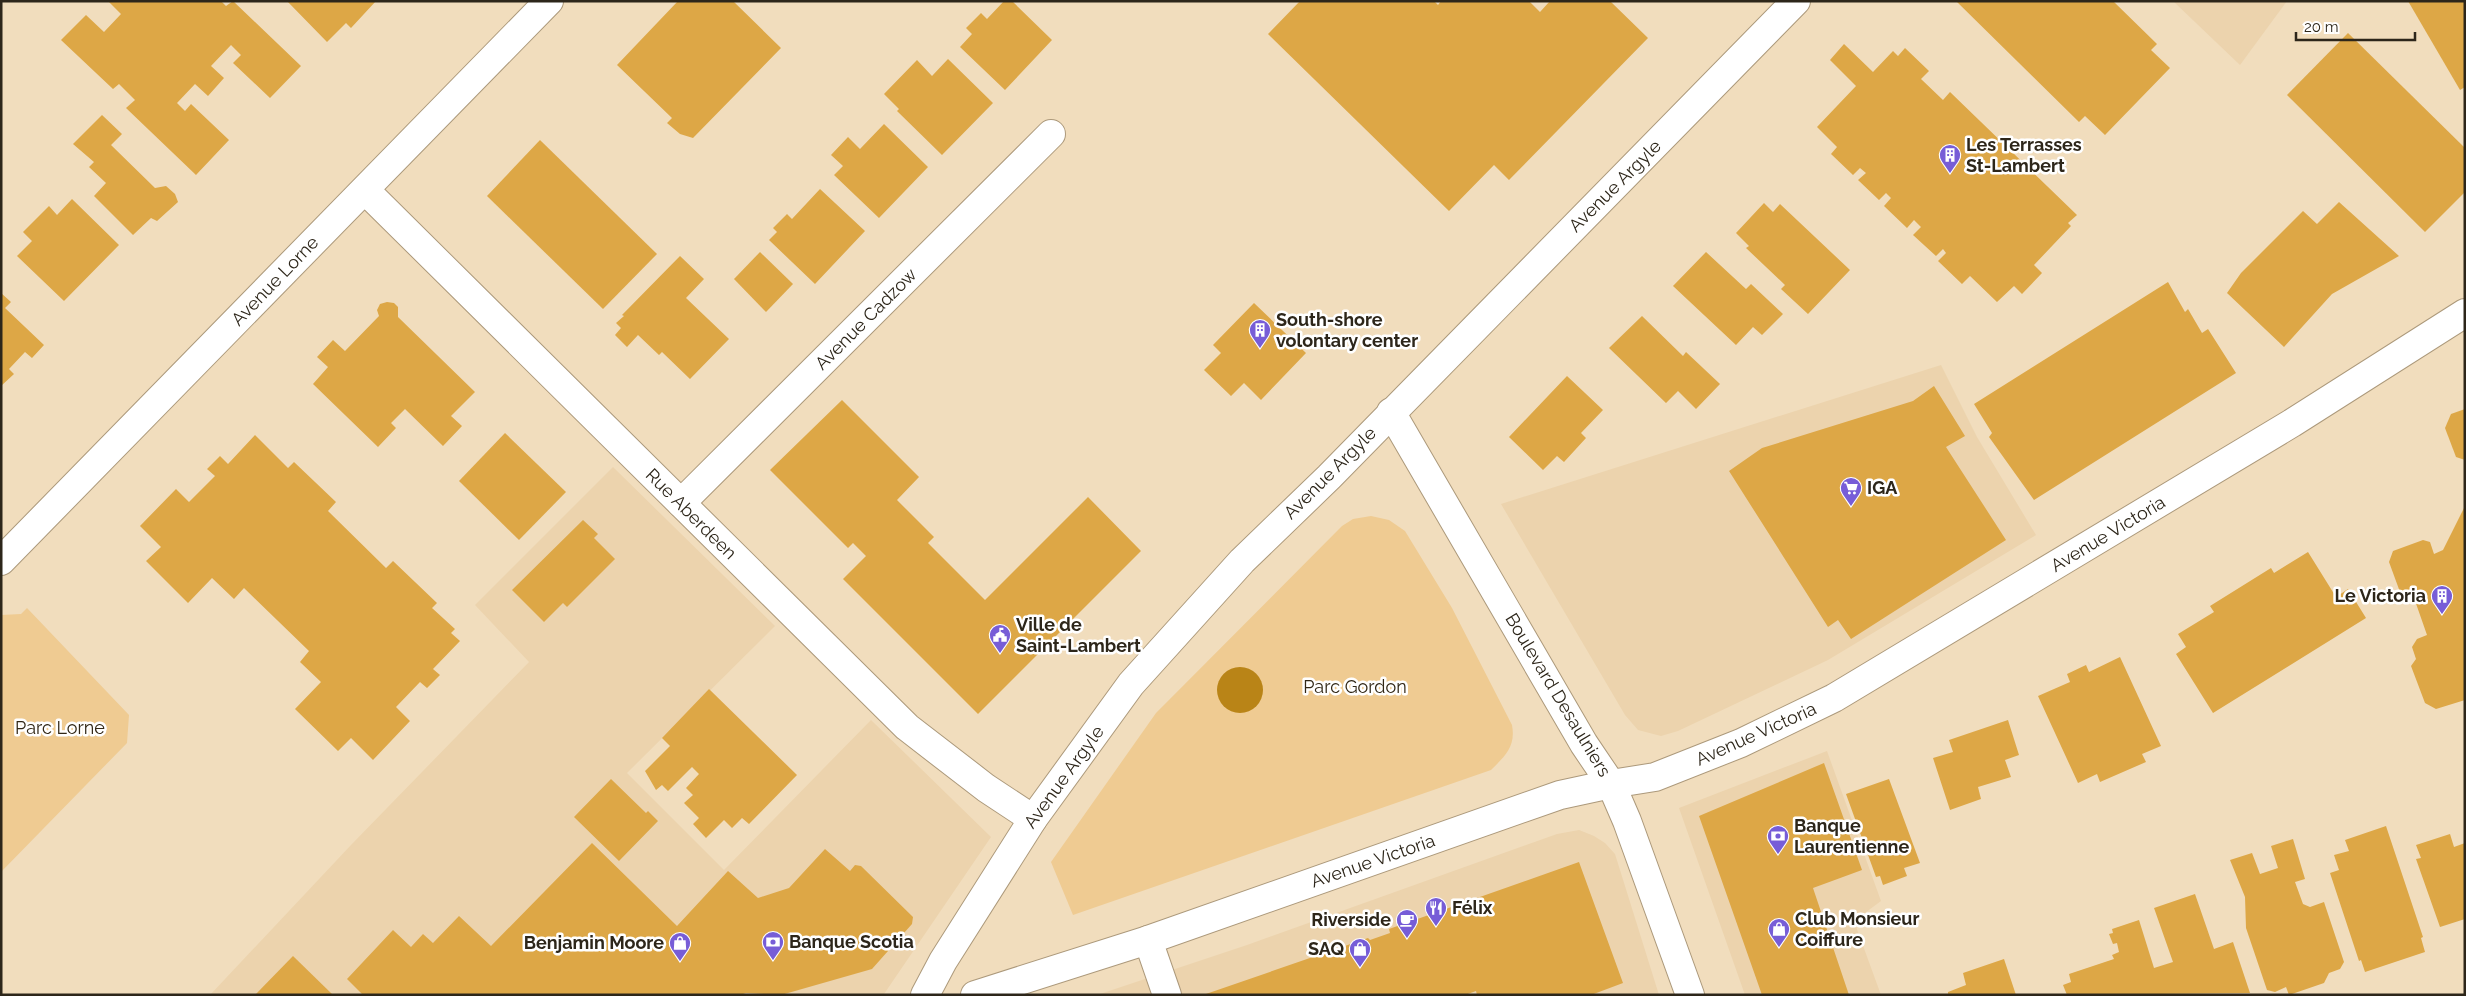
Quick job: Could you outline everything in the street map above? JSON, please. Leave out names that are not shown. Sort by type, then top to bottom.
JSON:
[{"type":"street","name":"Avenue Lorne","points":[[1,561],[549,1]]},
{"type":"street","name":"Avenue Argyle","points":[[926,995],[943,961],[1033,819],[1131,684],[1242,561],[1328,477],[1796,1]]},
{"type":"street","name":"Avenue Cadzow","points":[[681,503],[1051,134]]},
{"type":"street","name":"Rue Aberdeen","points":[[366,190],[914,734],[992,792],[1033,819]]},
{"type":"street","name":"Avenue Victoria","points":[[975,995],[1148,940],[1560,795],[1655,777],[1741,743],[1834,698],[2292,423],[2465,313]]},
{"type":"street","name":"Boulevard Desaulniers","points":[[1391,412],[1584,744],[1610,784],[1629,826],[1690,995]]},
{"type":"street","points":[[1148,940],[1166,995]]},
{"type":"shaded area","points":[[2173,1],[2287,1],[2240,65]]},
{"type":"shaded area","points":[[1941,365],[1977,437],[2036,535],[1828,660],[1678,731],[1661,736],[1638,730],[1625,715],[1501,504]]},
{"type":"shaded area","points":[[613,467],[775,626],[627,773],[724,870],[871,720],[991,837],[884,994],[210,995],[351,845],[529,662],[475,605]]},
{"type":"shaded area","points":[[1235,667],[1245,667],[1257,673],[1262,681],[1262,699],[1257,707],[1249,712],[1235,713],[1227,710],[1220,703],[1217,695],[1217,685],[1220,677],[1227,670]]},
{"type":"shaded area","points":[[1827,751],[1881,901],[1854,921],[1881,995],[1745,995],[1679,808]]},
{"type":"shaded area","points":[[1579,830],[1605,843],[1615,854],[1659,995],[1097,995],[1247,945],[1557,834]]},
{"type":"green space","name":"Parc Gordon","points":[[1371,516],[1389,520],[1405,531],[1452,608],[1512,725],[1511,745],[1505,755],[1491,770],[1073,915],[1051,862],[1156,713],[1342,526],[1353,519]]},
{"type":"green space","name":"Parc Lorne","points":[[27,608],[129,715],[127,743],[1,872],[1,615],[21,614]]},
{"type":"building","points":[[108,1],[221,1],[226,6],[233,1],[301,66],[270,98],[233,63],[241,55],[231,45],[211,66],[224,78],[208,96],[195,84],[177,103],[185,111],[191,104],[229,140],[196,175],[126,108],[135,100],[119,84],[113,89],[61,40],[86,15],[104,32],[121,14]]},
{"type":"building","points":[[287,1],[376,1],[351,28],[346,23],[327,42]]},
{"type":"building","points":[[678,1],[733,1],[781,48],[693,138],[680,134],[667,123],[672,118],[617,65]]},
{"type":"building","points":[[1004,1],[1012,1],[1052,40],[1005,90],[960,47],[972,34],[966,28],[981,13],[987,19]]},
{"type":"building","points":[[1300,1],[1434,1],[1438,5],[1441,1],[1529,1],[1540,12],[1550,1],[1610,1],[1648,38],[1509,180],[1494,165],[1449,211],[1268,34]]},
{"type":"building","points":[[1956,1],[2113,1],[2157,44],[2151,50],[2170,68],[2105,135],[2085,116],[2079,122]]},
{"type":"building","points":[[2408,1],[2465,1],[2465,87],[2460,90]]},
{"type":"building","points":[[2348,33],[2465,148],[2465,192],[2425,232],[2287,95]]},
{"type":"building","name":"Les Terrasses St-Lambert","points":[[1844,44],[1873,72],[1893,51],[1898,56],[1905,48],[1929,71],[1921,79],[1943,100],[1950,92],[2077,215],[2068,223],[2071,226],[2034,265],[2042,273],[2022,294],[2014,286],[1997,302],[1970,276],[1962,284],[1938,261],[1946,253],[1943,249],[1936,256],[1913,235],[1921,227],[1914,220],[1907,228],[1884,206],[1891,198],[1886,193],[1879,200],[1858,180],[1866,173],[1860,168],[1853,175],[1831,154],[1837,147],[1817,127],[1856,86],[1830,60]]},
{"type":"building","points":[[948,59],[993,103],[942,155],[897,111],[899,109],[884,94],[917,60],[932,76]]},
{"type":"building","points":[[102,115],[122,134],[111,145],[155,188],[166,186],[175,194],[178,202],[157,221],[151,218],[133,235],[94,196],[106,183],[89,167],[94,162],[73,144]]},
{"type":"building","points":[[884,124],[928,167],[879,218],[834,175],[843,166],[831,155],[848,137],[860,149]]},
{"type":"building","points":[[540,140],[657,254],[603,309],[487,196]]},
{"type":"building","points":[[820,189],[865,231],[815,284],[769,240],[777,232],[773,228],[787,214],[792,219]]},
{"type":"building","points":[[72,199],[119,245],[64,301],[17,256],[32,241],[23,232],[49,206],[57,215]]},
{"type":"building","points":[[2339,202],[2399,256],[2332,294],[2284,347],[2227,293],[2241,273],[2303,211],[2317,224]]},
{"type":"building","points":[[1764,203],[1773,212],[1780,204],[1850,270],[1808,314],[1781,289],[1785,285],[1746,248],[1749,246],[1736,233]]},
{"type":"building","points":[[760,252],[793,284],[766,312],[734,279]]},
{"type":"building","points":[[1706,252],[1746,289],[1751,284],[1783,314],[1762,335],[1753,327],[1736,345],[1673,286]]},
{"type":"building","points":[[680,256],[704,279],[686,298],[729,339],[690,379],[662,352],[659,355],[638,335],[627,347],[615,335],[621,328],[616,323],[624,316],[622,315]]},
{"type":"building","points":[[2168,282],[2185,312],[2188,309],[2202,333],[2208,329],[2236,373],[2034,500],[1989,437],[1992,433],[1974,404]]},
{"type":"building","points":[[1,293],[11,302],[5,308],[44,345],[32,358],[25,352],[9,369],[14,374],[1,386]]},
{"type":"building","points":[[394,303],[398,307],[398,317],[475,392],[451,416],[462,426],[443,446],[405,409],[391,423],[396,428],[378,447],[313,384],[328,367],[317,357],[333,340],[345,351],[379,316],[377,310],[380,304]]},
{"type":"building","name":"South-shore volontary center","points":[[1254,303],[1306,353],[1261,400],[1244,383],[1231,396],[1204,370],[1221,353],[1213,345]]},
{"type":"building","points":[[1642,316],[1683,356],[1686,352],[1720,384],[1696,409],[1678,391],[1666,403],[1609,348]]},
{"type":"building","points":[[1567,376],[1603,410],[1581,433],[1586,438],[1564,462],[1557,456],[1543,470],[1509,437]]},
{"type":"building","points":[[1934,386],[1965,436],[1946,447],[2006,540],[1851,639],[1838,620],[1828,627],[1729,471],[1762,448],[1913,401]]},
{"type":"building","points":[[842,400],[919,477],[897,500],[934,537],[928,543],[985,600],[1088,497],[1141,551],[978,714],[843,579],[866,556],[853,543],[848,548],[770,470]]},
{"type":"building","points":[[2465,409],[2465,460],[2456,457],[2445,428],[2451,414]]},
{"type":"building","points":[[505,433],[566,492],[519,540],[459,481]]},
{"type":"building","points":[[255,435],[288,468],[294,462],[336,502],[328,511],[386,568],[393,561],[437,603],[432,608],[455,629],[451,633],[460,641],[433,669],[440,675],[427,688],[420,682],[396,707],[410,721],[373,760],[351,738],[338,751],[295,709],[321,682],[300,662],[309,651],[244,588],[234,599],[212,578],[188,603],[146,561],[161,547],[140,526],[176,489],[189,502],[215,476],[207,469],[220,456],[228,464]]},
{"type":"building","name":"Le Victoria","points":[[2465,506],[2465,700],[2436,709],[2425,703],[2411,666],[2416,659],[2412,647],[2417,639],[2427,635],[2413,595],[2400,592],[2389,562],[2393,551],[2423,540],[2430,542],[2434,554],[2443,550]]},
{"type":"building","points":[[583,520],[598,534],[594,538],[615,559],[567,607],[563,603],[544,622],[512,590]]},
{"type":"building","points":[[2308,552],[2336,597],[2348,589],[2366,618],[2213,713],[2176,654],[2186,647],[2178,634],[2214,612],[2210,606],[2271,568],[2274,573]]},
{"type":"building","points":[[2120,657],[2161,746],[2142,754],[2146,762],[2100,782],[2097,774],[2078,783],[2038,696],[2070,682],[2067,674],[2086,665],[2089,672]]},
{"type":"building","points":[[709,689],[797,775],[749,824],[742,818],[732,828],[724,820],[706,838],[693,824],[699,818],[684,803],[693,795],[686,788],[699,774],[692,767],[668,791],[662,785],[656,790],[645,771],[670,746],[662,738]]},
{"type":"building","points":[[2008,720],[2019,755],[2005,760],[2011,777],[1978,787],[1981,799],[1950,810],[1933,758],[1953,752],[1949,740]]},
{"type":"building","points":[[1824,763],[1862,870],[1813,888],[1849,995],[1762,995],[1699,816]]},
{"type":"building","points":[[611,779],[646,813],[648,811],[658,821],[619,861],[574,817]]},
{"type":"building","points":[[1889,779],[1920,863],[1904,868],[1907,876],[1883,885],[1880,876],[1876,877],[1846,794]]},
{"type":"building","points":[[2386,826],[2423,937],[2421,938],[2425,952],[2365,972],[2361,960],[2359,961],[2330,873],[2339,870],[2334,855],[2349,851],[2345,840]]},
{"type":"building","points":[[2450,834],[2454,847],[2465,843],[2465,919],[2440,927],[2416,859],[2421,858],[2416,845]]},
{"type":"building","points":[[2293,839],[2305,879],[2295,882],[2303,904],[2310,907],[2324,902],[2344,962],[2340,969],[2329,973],[2324,983],[2289,995],[2286,987],[2275,992],[2267,990],[2246,928],[2245,897],[2230,860],[2252,853],[2260,874],[2278,868],[2271,846]]},
{"type":"building","points":[[592,843],[677,926],[728,871],[758,898],[789,888],[825,849],[850,871],[855,865],[861,866],[913,917],[912,924],[872,969],[781,995],[746,993],[740,995],[363,995],[347,979],[393,930],[411,947],[423,934],[433,943],[459,916],[491,946]]},
{"type":"building","points":[[1579,862],[1623,983],[1591,995],[1477,995],[1476,991],[1465,995],[1203,995],[1368,938],[1370,940],[1390,933],[1389,929]]},
{"type":"building","points":[[2195,894],[2214,949],[2233,942],[2250,993],[2067,995],[2063,985],[2071,982],[2069,974],[2114,959],[2112,955],[2119,952],[2117,943],[2113,944],[2109,934],[2113,933],[2112,929],[2139,920],[2154,968],[2173,962],[2154,908]]},
{"type":"building","points":[[293,956],[333,995],[255,995]]},
{"type":"building","points":[[2004,959],[2016,995],[1948,995],[1948,992],[1966,985],[1963,973]]},
{"type":"place","name":"Les Terrasses St-Lambert","points":[[1950,174]]},
{"type":"place","name":"South-shore volontary center","points":[[1260,349]]},
{"type":"place","name":"IGA","points":[[1851,507]]},
{"type":"place","name":"Le Victoria","points":[[2442,615]]},
{"type":"place","name":"Ville de Saint-Lambert","points":[[1000,654]]},
{"type":"place","name":"Banque Laurentienne","points":[[1778,855]]},
{"type":"place","name":"Félix","points":[[1436,927]]},
{"type":"place","name":"Riverside","points":[[1407,939]]},
{"type":"place","name":"Club Monsieur Coiffure","points":[[1779,948]]},
{"type":"place","name":"Banque Scotia","points":[[773,961]]},
{"type":"place","name":"Benjamin Moore","points":[[680,962]]},
{"type":"place","name":"SAQ","points":[[1360,968]]}]
